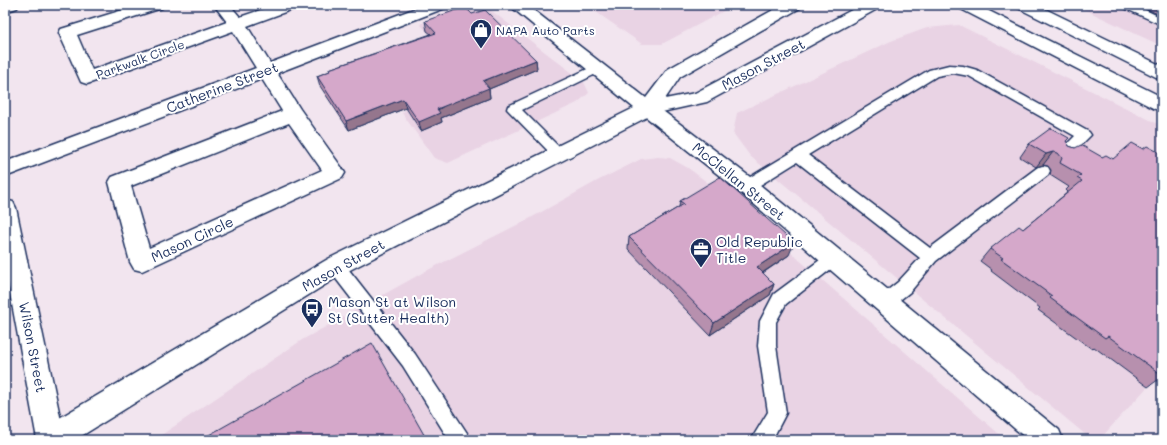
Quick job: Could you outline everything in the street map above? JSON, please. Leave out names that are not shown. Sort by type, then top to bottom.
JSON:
[{"type":"main road","points":[[5,7],[11,5]]},
{"type":"main road","name":"Parkwalk Circle","points":[[156,5],[66,33],[87,78],[290,5]]},
{"type":"main road","points":[[222,5],[237,24],[267,70]]},
{"type":"main road","name":"Catherine Street","points":[[5,170],[439,5]]},
{"type":"main road","name":"McClellan Street","points":[[517,5],[596,69],[747,186],[1049,440]]},
{"type":"main road","name":"Mason Street","points":[[648,109],[674,73],[794,5]]},
{"type":"main road","name":"Mason Street","points":[[50,439],[336,266],[648,109],[700,98],[873,5]]},
{"type":"main road","points":[[966,5],[1162,105]]},
{"type":"main road","points":[[1024,5],[1162,73]]},
{"type":"main road","name":"Mason Circle","points":[[267,70],[293,114],[335,173],[142,262],[119,182],[293,114]]},
{"type":"main road","name":"Wilson Street","points":[[5,208],[50,439]]},
{"type":"lane","points":[[1126,5],[1162,22]]},
{"type":"lane","points":[[747,186],[926,77],[944,68],[961,69],[973,73],[1084,135],[1064,154]]},
{"type":"lane","points":[[559,154],[513,109],[596,69]]},
{"type":"lane","points":[[798,155],[930,257]]},
{"type":"lane","points":[[885,302],[904,287],[930,257],[1043,171]]},
{"type":"lane","points":[[761,440],[777,413],[767,346],[768,321],[780,299],[834,258]]},
{"type":"lane","points":[[336,266],[409,360],[460,440]]},
{"type":"shaded area","points":[[484,5],[584,82],[589,93],[577,103],[448,163],[434,158],[402,113],[407,108],[470,82],[420,24],[456,9]]},
{"type":"shaded area","points":[[586,5],[735,5],[662,44],[642,44]]},
{"type":"shaded area","points":[[1075,5],[1162,5],[1162,46],[1136,34]]},
{"type":"shaded area","points":[[959,25],[1162,126],[1162,371],[1099,440],[1092,440],[750,156],[733,133],[737,113],[891,41],[927,28]]},
{"type":"shaded area","points":[[658,157],[670,158],[688,168],[727,197],[1006,440],[154,440],[302,340],[424,272],[527,220],[599,180],[641,159]]},
{"type":"building","points":[[1151,5],[1162,5],[1162,10]]},
{"type":"building","points":[[465,7],[472,14],[485,10],[536,60],[483,81],[489,88],[437,109],[440,113],[419,122],[403,99],[346,121],[317,76],[330,71],[329,69],[436,33],[425,21]]},
{"type":"building","points":[[1051,128],[1069,138],[1066,141],[1069,146],[1075,148],[1081,145],[1102,157],[1106,155],[1113,159],[1132,143],[1143,149],[1147,146],[1162,154],[1162,375],[1108,336],[1105,338],[1050,298],[1052,296],[1001,259],[1003,258],[990,249],[1019,226],[1023,229],[1082,181],[1077,178],[1081,175],[1060,163],[1062,158],[1058,153],[1053,152],[1046,154],[1029,144]]},
{"type":"building","points":[[720,177],[794,243],[757,267],[774,284],[714,323],[629,237],[684,204],[680,201]]},
{"type":"building","points":[[372,343],[427,440],[200,440]]},
{"type":"place","name":"NAPA Auto Parts","points":[[481,50]]},
{"type":"place","name":"Old Republic Title","points":[[701,268]]},
{"type":"place","name":"Mason St at Wilson St (Sutter Health)","points":[[312,328]]}]
